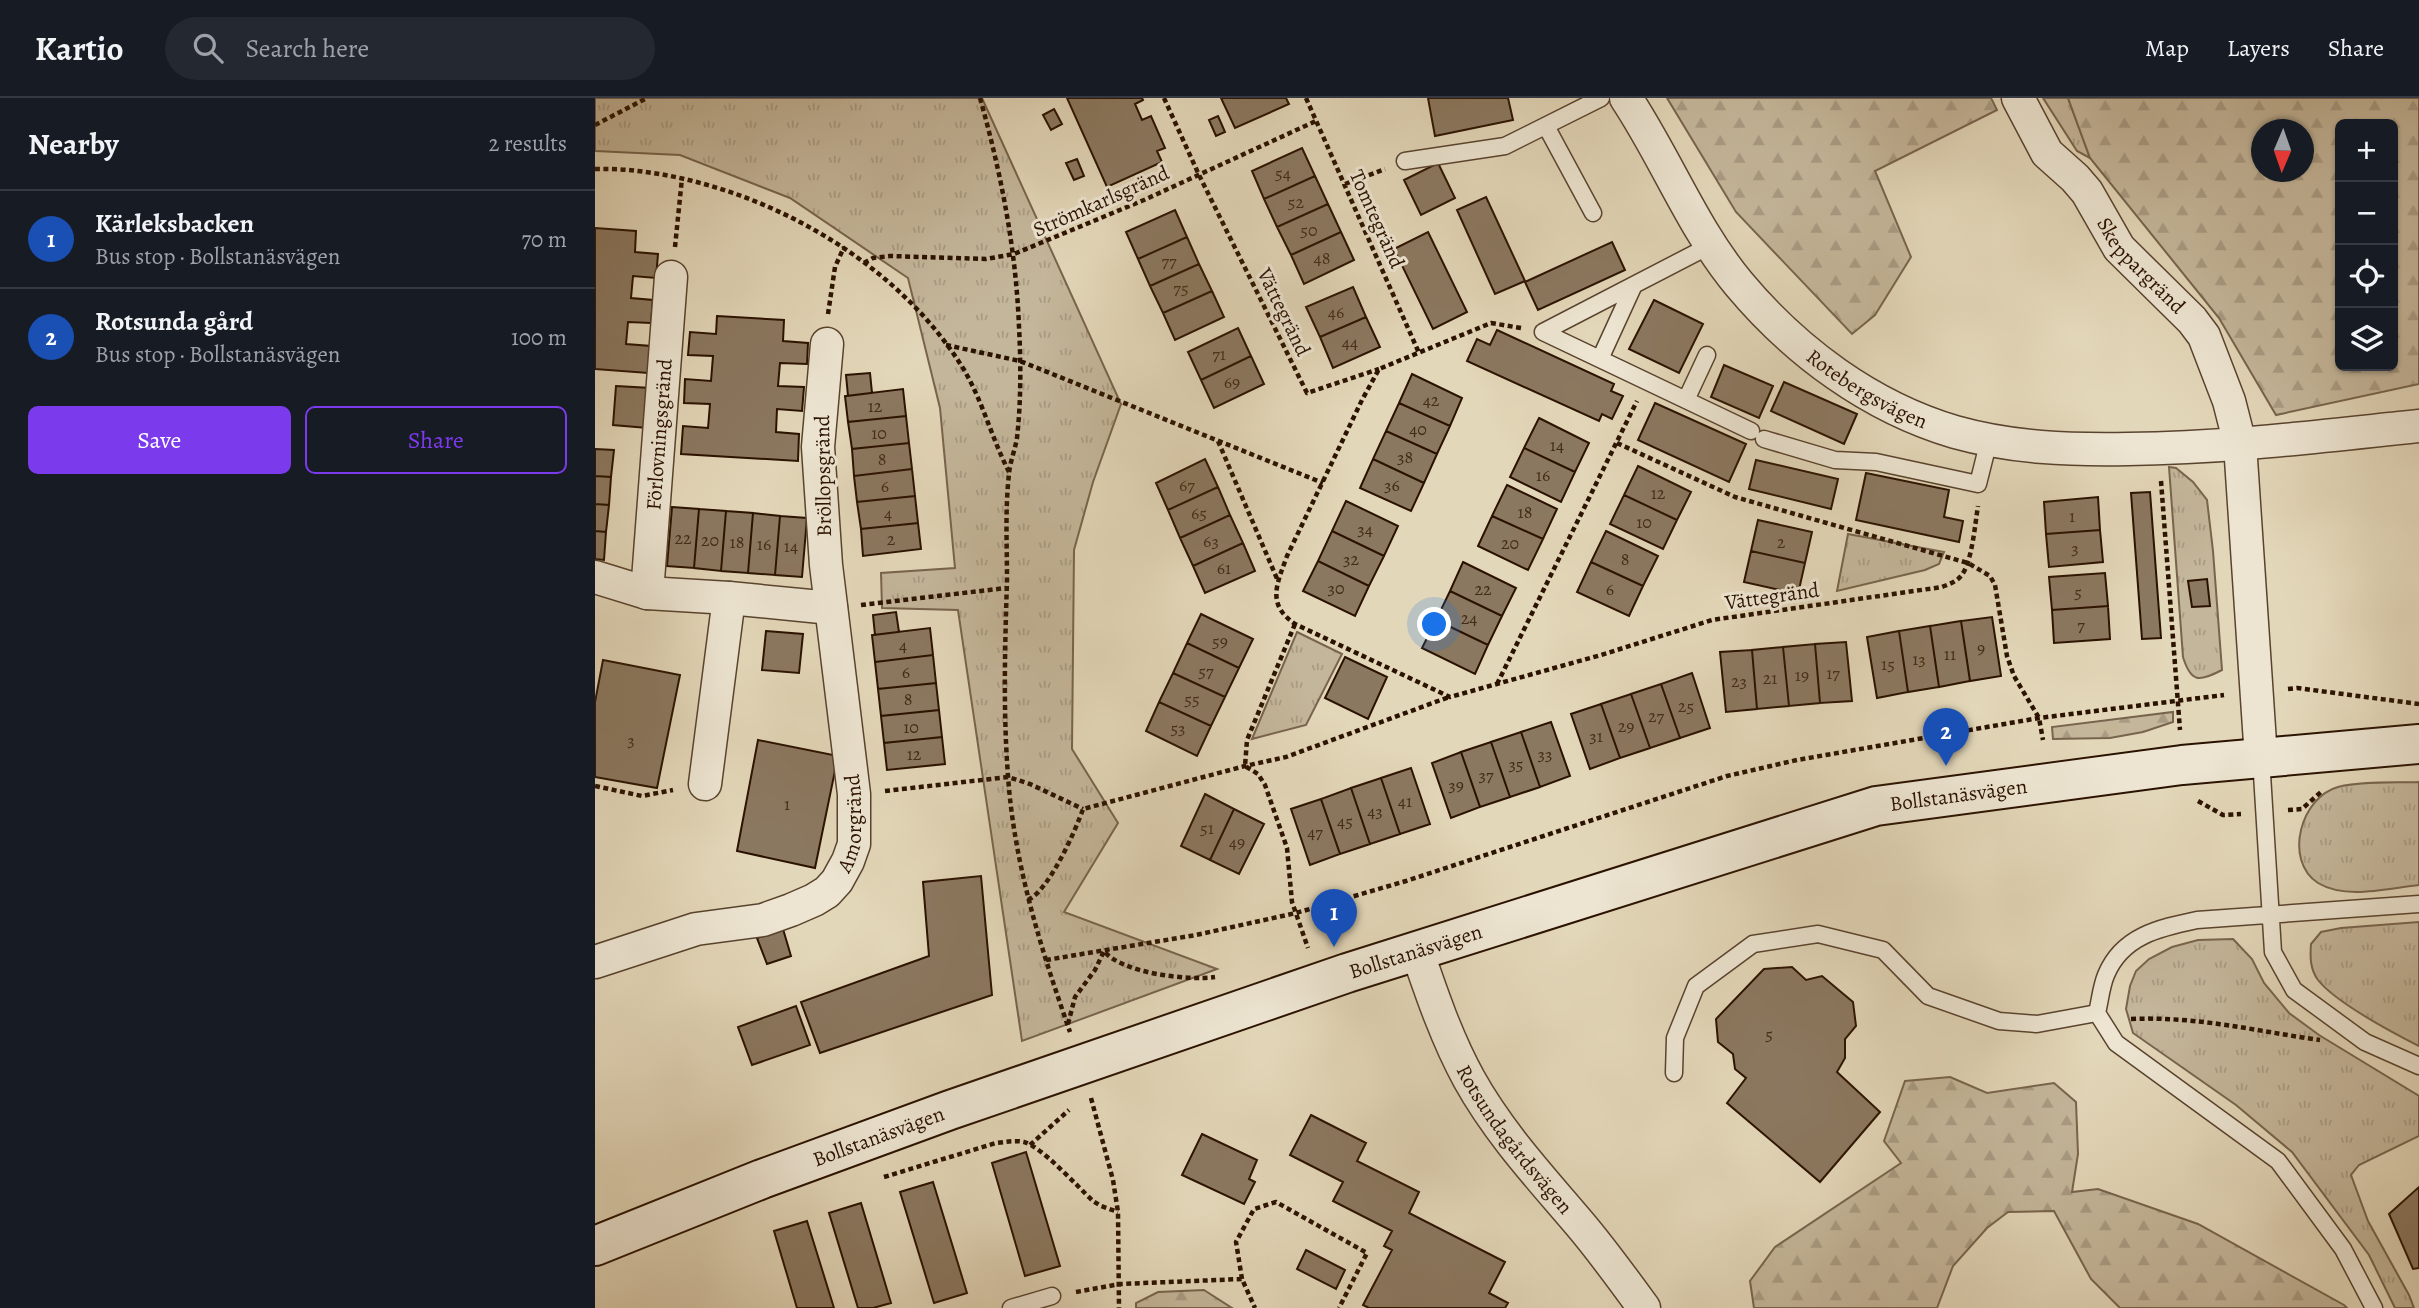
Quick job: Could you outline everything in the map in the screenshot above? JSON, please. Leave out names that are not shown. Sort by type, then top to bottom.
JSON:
[{"type":"street","name":"Rotebergsvägen","points":[[1626,98],[1649,132],[1711,245],[1771,321],[1803,350],[1873,396],[1909,415],[1953,431],[1989,440],[2074,450],[2159,450],[2419,426]]},
{"type":"street","name":"Skeppargränd","points":[[2018,98],[2047,153],[2087,192],[2119,248],[2192,320],[2204,337],[2229,401],[2240,444]]},
{"type":"street","name":"Förlovningsgränd","points":[[646,593],[671,277]]},
{"type":"street","name":"Bröllopsgränd","points":[[827,344],[818,447],[831,608]]},
{"type":"street","points":[[2240,444],[2261,758]]},
{"type":"street","points":[[595,578],[646,593],[831,608]]},
{"type":"street","points":[[705,784],[729,598]]},
{"type":"street","name":"Amorgränd","points":[[595,962],[696,929],[763,920],[814,900],[837,881],[854,844],[854,794],[831,608]]},
{"type":"street","name":"Bollstanäsvägen","points":[[595,1245],[762,1179],[950,1110],[1347,973],[1876,806],[2182,765],[2419,744]]},
{"type":"street","name":"Rotsundagårdsvägen","points":[[1417,951],[1448,1037],[1469,1079],[1498,1125],[1537,1176],[1580,1224],[1644,1308]]},
{"type":"lane","points":[[1405,161],[1505,146],[1601,98]]},
{"type":"lane","points":[[1546,126],[1593,213]]},
{"type":"lane","points":[[1543,332],[1711,245]]},
{"type":"lane","points":[[1600,359],[1633,287]]},
{"type":"lane","points":[[1543,332],[1757,435],[1835,460],[1876,462],[1978,485],[1989,440]]},
{"type":"lane","points":[[1686,400],[1707,355]]},
{"type":"lane","points":[[2261,758],[2273,953],[2294,990],[2373,1046],[2419,1066]]},
{"type":"lane","points":[[2374,1308],[2343,1249],[2277,1161],[2116,1043],[2097,1013],[2105,976],[2116,957],[2134,939],[2162,928],[2197,920],[2419,904]]},
{"type":"lane","points":[[1674,1073],[1675,1038],[1696,986],[1753,944],[1818,934],[1882,950],[1928,996],[1999,1021],[2037,1024],[2097,1013]]},
{"type":"lane","points":[[1011,1308],[1052,1296]]},
{"type":"path","points":[[595,125],[647,98]]},
{"type":"path","points":[[980,98],[996,157],[1014,254],[1020,361],[1017,437],[1009,473],[1004,679],[1008,777],[1016,842],[1028,900],[1071,1035]]},
{"type":"path","name":"Strömkarlsgränd","points":[[1164,98],[1199,175]]},
{"type":"path","name":"Tomtegränd","points":[[1306,98],[1419,353]]},
{"type":"path","name":"Strömkarlsgränd","points":[[864,262],[890,256],[986,259],[1037,247],[1316,121]]},
{"type":"path","points":[[1345,184],[1405,161]]},
{"type":"path","points":[[595,169],[636,170],[682,178],[754,201],[844,247],[922,316],[946,345],[974,390],[1009,473]]},
{"type":"path","name":"Vättegränd","points":[[1199,175],[1307,393],[1380,369],[1491,323],[1543,332]]},
{"type":"path","points":[[671,277],[682,178]]},
{"type":"path","points":[[827,344],[831,284],[844,247]]},
{"type":"path","points":[[946,345],[1020,361],[1323,482]]},
{"type":"path","points":[[1380,369],[1362,400],[1287,556],[1278,582],[1276,601],[1283,616],[1295,624],[1450,697]]},
{"type":"path","points":[[1497,684],[1646,381]]},
{"type":"path","points":[[1217,439],[1278,582]]},
{"type":"path","points":[[1617,443],[1735,498],[1968,563],[1990,576],[1995,584],[2010,666],[2039,718],[2043,740]]},
{"type":"path","points":[[2159,450],[2185,794],[2223,815],[2302,809],[2327,788]]},
{"type":"path","points":[[1968,563],[1979,505],[1978,485]]},
{"type":"path","name":"Vättegränd","points":[[1083,809],[1286,757],[1450,697],[1601,655],[1712,620],[1942,587],[1963,574],[1968,563]]},
{"type":"path","points":[[831,608],[1006,589]]},
{"type":"path","points":[[1295,624],[1247,740],[1245,766],[1262,779],[1270,797],[1287,848],[1290,887],[1308,950]]},
{"type":"path","points":[[1046,960],[1225,929],[1296,913],[1406,881],[1727,776],[1797,760],[2039,718],[2297,688],[2419,704]]},
{"type":"path","points":[[854,794],[1008,777],[1030,784],[1083,809],[1077,827],[1043,889],[1028,900]]},
{"type":"path","points":[[595,786],[642,796],[705,784]]},
{"type":"path","points":[[1104,951],[1114,961],[1144,970],[1188,977],[1220,976]]},
{"type":"path","points":[[1068,1027],[1075,996],[1095,970],[1104,951]]},
{"type":"path","points":[[2097,1013],[2117,1020],[2182,1019],[2257,1028],[2349,1045],[2373,1046]]},
{"type":"path","points":[[1087,1087],[1113,1180],[1118,1212],[1119,1308]]},
{"type":"path","points":[[1030,1145],[1072,1107]]},
{"type":"path","points":[[884,1177],[996,1143],[1013,1141],[1038,1149],[1093,1200],[1118,1212]]},
{"type":"path","points":[[1255,1308],[1242,1279],[1236,1242],[1254,1209],[1276,1202],[1367,1252],[1339,1308]]},
{"type":"path","points":[[1052,1296],[1120,1284],[1242,1279]]},
{"type":"green space","points":[[595,98],[982,98],[1121,404],[1093,482],[1074,550],[1072,749],[1118,823],[1064,912],[1217,969],[1022,1041],[958,610],[882,608],[881,573],[955,568],[940,408],[908,278],[790,198],[680,155],[595,151]]},
{"type":"green space","points":[[1667,98],[1991,98],[1997,110],[1875,171],[1911,257],[1875,315],[1852,334],[1736,212]]},
{"type":"green space","points":[[2043,98],[2068,98],[2090,158],[2077,151]]},
{"type":"green space","points":[[2068,98],[2419,98],[2419,384],[2276,415],[2219,318],[2090,158]]},
{"type":"green space","points":[[2169,467],[2176,468],[2193,482],[2207,500],[2222,670],[2202,678],[2189,672],[2183,657]]},
{"type":"green space","points":[[1848,534],[1944,552],[1939,564],[1925,570],[1837,591]]},
{"type":"green space","points":[[1297,632],[1342,654],[1306,725],[1252,739]]},
{"type":"green space","points":[[2173,712],[2173,722],[2143,732],[2110,738],[2053,739],[2052,727]]},
{"type":"green space","points":[[2419,782],[2419,885],[2368,892],[2341,891],[2318,883],[2307,873],[2301,860],[2301,830],[2314,803],[2325,793],[2338,787],[2357,784]]},
{"type":"green space","points":[[2419,922],[2419,1046],[2365,1016],[2326,989],[2313,972],[2311,944],[2321,932]]},
{"type":"green space","points":[[2233,939],[2252,959],[2264,983],[2289,1013],[2319,1035],[2419,1096],[2419,1136],[2359,1165],[2351,1175],[2368,1221],[2414,1308],[2395,1308],[2369,1255],[2292,1152],[2236,1105],[2133,1033],[2126,1009],[2136,971],[2149,959],[2172,947],[2198,940]]},
{"type":"green space","points":[[1950,1077],[1987,1093],[2054,1083],[2076,1102],[2078,1154],[2072,1192],[2098,1189],[2198,1224],[2347,1308],[2120,1308],[2091,1279],[2054,1211],[2008,1212],[1987,1228],[1953,1266],[1937,1308],[1754,1308],[1750,1281],[1775,1247],[1901,1163],[1884,1141],[1905,1081]]},
{"type":"green space","points":[[1204,1290],[1232,1308],[1136,1308],[1136,1303],[1158,1292]]},
{"type":"building","points":[[1067,98],[1142,98],[1143,100],[1135,104],[1142,120],[1151,116],[1165,148],[1157,151],[1162,162],[1107,187]]},
{"type":"building","points":[[1221,98],[1286,98],[1289,104],[1235,128]]},
{"type":"building","points":[[1428,98],[1508,98],[1513,120],[1435,136]]},
{"type":"building","points":[[1054,109],[1062,124],[1051,130],[1043,115]]},
{"type":"building","points":[[1218,116],[1225,132],[1216,136],[1209,120]]},
{"type":"building","points":[[1302,148],[1315,176],[1264,199],[1252,171]]},
{"type":"building","points":[[1077,159],[1084,176],[1074,180],[1066,163]]},
{"type":"building","points":[[1438,163],[1455,198],[1421,215],[1404,180]]},
{"type":"building","points":[[1315,176],[1328,204],[1277,227],[1264,199]]},
{"type":"building","points":[[1486,197],[1525,281],[1495,294],[1457,210]]},
{"type":"building","points":[[1328,204],[1341,232],[1291,255],[1277,227]]},
{"type":"building","points":[[1175,210],[1187,237],[1138,259],[1126,232]]},
{"type":"building","points":[[595,228],[636,231],[635,252],[658,254],[656,278],[633,276],[631,298],[653,300],[651,323],[628,322],[626,344],[651,346],[648,373],[595,369]]},
{"type":"building","points":[[1341,232],[1354,260],[1304,284],[1291,255]]},
{"type":"building","points":[[1428,232],[1467,312],[1433,329],[1394,249]]},
{"type":"building","points":[[1187,237],[1199,264],[1150,286],[1138,259]]},
{"type":"building","points":[[1612,242],[1625,270],[1538,310],[1525,282]]},
{"type":"building","points":[[1199,264],[1212,291],[1163,313],[1150,286]]},
{"type":"building","points":[[1353,287],[1366,317],[1320,337],[1306,307]]},
{"type":"building","points":[[1212,291],[1224,317],[1175,340],[1163,313]]},
{"type":"building","points":[[1654,300],[1703,324],[1679,373],[1629,349]]},
{"type":"building","points":[[717,316],[784,320],[783,341],[808,343],[807,364],[780,363],[778,386],[804,387],[802,411],[777,409],[776,432],[799,434],[798,461],[681,454],[683,426],[708,428],[710,404],[684,403],[685,379],[711,381],[713,356],[688,355],[690,332],[716,334]]},
{"type":"building","points":[[1366,317],[1380,347],[1333,368],[1320,337]]},
{"type":"building","points":[[1238,328],[1251,356],[1201,380],[1188,352]]},
{"type":"building","points":[[1497,330],[1614,384],[1611,391],[1623,396],[1612,419],[1602,414],[1599,421],[1467,361],[1477,339],[1490,345]]},
{"type":"building","points":[[1251,356],[1264,384],[1214,408],[1201,380]]},
{"type":"building","points":[[1724,365],[1773,386],[1759,418],[1711,397]]},
{"type":"building","points":[[870,373],[872,393],[848,396],[846,375]]},
{"type":"building","points":[[1412,374],[1462,398],[1450,426],[1399,403]]},
{"type":"building","points":[[1784,382],[1857,414],[1844,444],[1771,411]]},
{"type":"building","points":[[616,386],[651,388],[647,428],[613,425]]},
{"type":"building","points":[[903,389],[906,416],[848,422],[845,396]]},
{"type":"building","points":[[1399,403],[1450,426],[1437,454],[1386,431]]},
{"type":"building","points":[[1655,403],[1746,444],[1729,482],[1638,440]]},
{"type":"building","points":[[906,416],[909,443],[852,449],[848,422]]},
{"type":"building","points":[[1539,418],[1589,443],[1575,472],[1524,448]]},
{"type":"building","points":[[1386,431],[1437,454],[1424,483],[1373,459]]},
{"type":"building","points":[[909,443],[912,469],[854,476],[852,449]]},
{"type":"building","points":[[1524,448],[1575,472],[1561,502],[1510,477]]},
{"type":"building","points":[[595,449],[614,450],[611,477],[595,476]]},
{"type":"building","points":[[1205,459],[1218,487],[1168,510],[1156,483]]},
{"type":"building","points":[[1373,459],[1424,483],[1411,511],[1360,488]]},
{"type":"building","points":[[1756,460],[1838,479],[1831,509],[1749,489]]},
{"type":"building","points":[[1638,466],[1691,492],[1677,520],[1624,495]]},
{"type":"building","points":[[912,469],[915,496],[857,502],[854,476]]},
{"type":"building","points":[[1866,473],[1949,490],[1944,517],[1963,521],[1959,542],[1856,520]]},
{"type":"building","points":[[595,476],[611,477],[609,505],[595,504]]},
{"type":"building","points":[[1507,485],[1557,509],[1543,539],[1492,516]]},
{"type":"building","points":[[1218,487],[1230,515],[1180,538],[1168,510]]},
{"type":"building","points":[[2150,492],[2161,638],[2142,639],[2131,493]]},
{"type":"building","points":[[1624,495],[1677,520],[1663,549],[1610,524]]},
{"type":"building","points":[[915,496],[918,523],[861,529],[857,502]]},
{"type":"building","points":[[2098,497],[2100,530],[2046,534],[2044,502]]},
{"type":"building","points":[[1346,501],[1398,526],[1384,556],[1332,531]]},
{"type":"building","points":[[595,504],[609,505],[606,532],[595,531]]},
{"type":"building","points":[[672,507],[699,509],[694,568],[667,566]]},
{"type":"building","points":[[699,509],[726,511],[721,571],[694,568]]},
{"type":"building","points":[[726,511],[753,513],[748,573],[721,571]]},
{"type":"building","points":[[753,513],[780,516],[775,575],[748,573]]},
{"type":"building","points":[[1230,515],[1243,543],[1193,566],[1180,538]]},
{"type":"building","points":[[780,516],[807,518],[802,577],[775,575]]},
{"type":"building","points":[[1492,516],[1543,539],[1528,570],[1478,546]]},
{"type":"building","points":[[1758,520],[1812,532],[1805,563],[1751,551]]},
{"type":"building","points":[[918,523],[921,549],[863,556],[861,529]]},
{"type":"building","points":[[2100,530],[2103,562],[2049,567],[2046,534]]},
{"type":"building","points":[[595,531],[606,532],[604,560],[595,559]]},
{"type":"building","points":[[1332,531],[1384,556],[1369,586],[1318,561]]},
{"type":"building","points":[[1606,531],[1658,556],[1643,586],[1591,562]]},
{"type":"building","points":[[1243,543],[1255,571],[1205,593],[1193,566]]},
{"type":"building","points":[[1751,551],[1805,563],[1798,594],[1744,582]]},
{"type":"building","points":[[1318,561],[1369,586],[1355,616],[1303,591]]},
{"type":"building","points":[[1463,562],[1516,588],[1502,616],[1450,591]]},
{"type":"building","points":[[1591,562],[1643,586],[1629,616],[1577,592]]},
{"type":"building","points":[[2105,573],[2108,606],[2052,610],[2049,577]]},
{"type":"building","points":[[2207,579],[2210,606],[2192,607],[2188,581]]},
{"type":"building","points":[[1450,591],[1502,616],[1488,645],[1436,620]]},
{"type":"building","points":[[2108,606],[2110,639],[2054,643],[2052,610]]},
{"type":"building","points":[[896,612],[899,632],[875,635],[873,615]]},
{"type":"building","points":[[1201,614],[1253,639],[1239,668],[1187,643]]},
{"type":"building","points":[[1992,617],[2001,676],[1970,681],[1961,621]]},
{"type":"building","points":[[1436,620],[1488,645],[1475,674],[1422,648]]},
{"type":"building","points":[[1961,621],[1970,681],[1939,687],[1930,626]]},
{"type":"building","points":[[1930,626],[1939,687],[1908,692],[1899,631]]},
{"type":"building","points":[[930,628],[933,655],[875,662],[872,635]]},
{"type":"building","points":[[766,631],[803,634],[799,673],[762,670]]},
{"type":"building","points":[[1899,631],[1908,692],[1877,698],[1867,637]]},
{"type":"building","points":[[1846,642],[1852,701],[1820,703],[1815,644]]},
{"type":"building","points":[[1187,643],[1239,668],[1225,697],[1173,673]]},
{"type":"building","points":[[1815,644],[1820,703],[1789,706],[1783,647]]},
{"type":"building","points":[[1783,647],[1789,706],[1757,709],[1752,650]]},
{"type":"building","points":[[1752,650],[1757,709],[1726,712],[1720,652]]},
{"type":"building","points":[[933,655],[936,683],[878,689],[875,662]]},
{"type":"building","points":[[1345,657],[1387,677],[1368,719],[1325,698]]},
{"type":"building","points":[[603,660],[680,675],[657,788],[595,777],[595,702]]},
{"type":"building","points":[[1173,673],[1225,697],[1211,726],[1159,702]]},
{"type":"building","points":[[1692,673],[1710,728],[1680,738],[1661,684]]},
{"type":"building","points":[[936,683],[939,710],[881,716],[878,689]]},
{"type":"building","points":[[1661,684],[1680,738],[1650,748],[1631,694]]},
{"type":"building","points":[[1631,694],[1650,748],[1620,758],[1601,704]]},
{"type":"building","points":[[1159,702],[1211,726],[1197,756],[1146,731]]},
{"type":"building","points":[[1601,704],[1620,758],[1590,769],[1571,714]]},
{"type":"building","points":[[939,710],[942,737],[884,743],[881,716]]},
{"type":"building","points":[[1551,722],[1570,776],[1540,787],[1521,732]]},
{"type":"building","points":[[1521,732],[1540,787],[1510,797],[1491,742]]},
{"type":"building","points":[[942,737],[945,764],[887,770],[884,743]]},
{"type":"building","points":[[758,740],[838,756],[815,868],[737,851]]},
{"type":"building","points":[[1491,742],[1510,797],[1480,807],[1461,752]]},
{"type":"building","points":[[1461,752],[1480,807],[1451,818],[1432,763]]},
{"type":"building","points":[[1411,768],[1430,824],[1400,834],[1381,778]]},
{"type":"building","points":[[1381,778],[1400,834],[1370,844],[1351,788]]},
{"type":"building","points":[[1351,788],[1370,844],[1340,854],[1321,799]]},
{"type":"building","points":[[1205,794],[1234,809],[1210,860],[1181,846]]},
{"type":"building","points":[[1321,799],[1340,854],[1310,865],[1291,809]]},
{"type":"building","points":[[1234,809],[1264,824],[1239,874],[1210,860]]},
{"type":"building","points":[[981,876],[992,995],[820,1053],[801,1002],[929,956],[923,882]]},
{"type":"building","points":[[783,929],[791,956],[767,964],[757,938]]},
{"type":"building","points":[[1792,967],[1806,980],[1822,976],[1853,1002],[1856,1026],[1845,1039],[1845,1058],[1837,1072],[1880,1112],[1820,1182],[1727,1103],[1746,1078],[1735,1069],[1733,1054],[1718,1042],[1716,1019],[1764,969]]},
{"type":"building","points":[[796,1006],[810,1045],[752,1065],[738,1027]]},
{"type":"building","points":[[1311,1115],[1366,1143],[1357,1161],[1419,1192],[1409,1213],[1505,1262],[1489,1293],[1508,1303],[1505,1308],[1369,1308],[1363,1305],[1392,1250],[1384,1246],[1392,1231],[1333,1201],[1343,1182],[1290,1155]]},
{"type":"building","points":[[1202,1134],[1257,1160],[1249,1179],[1255,1182],[1244,1204],[1182,1175]]},
{"type":"building","points":[[1026,1152],[1060,1266],[1025,1276],[992,1163]]},
{"type":"building","points":[[933,1182],[967,1293],[934,1303],[900,1192]]},
{"type":"building","points":[[2419,1187],[2419,1268],[2413,1269],[2389,1214]]},
{"type":"building","points":[[861,1203],[891,1303],[873,1308],[858,1308],[829,1213]]},
{"type":"building","points":[[807,1221],[834,1308],[797,1308],[774,1231]]},
{"type":"building","points":[[1306,1250],[1345,1270],[1336,1289],[1297,1269]]},
{"type":"place","name":"Rotsunda gård","points":[[1946,766]]},
{"type":"place","name":"Kärleksbacken","points":[[1334,947]]}]
